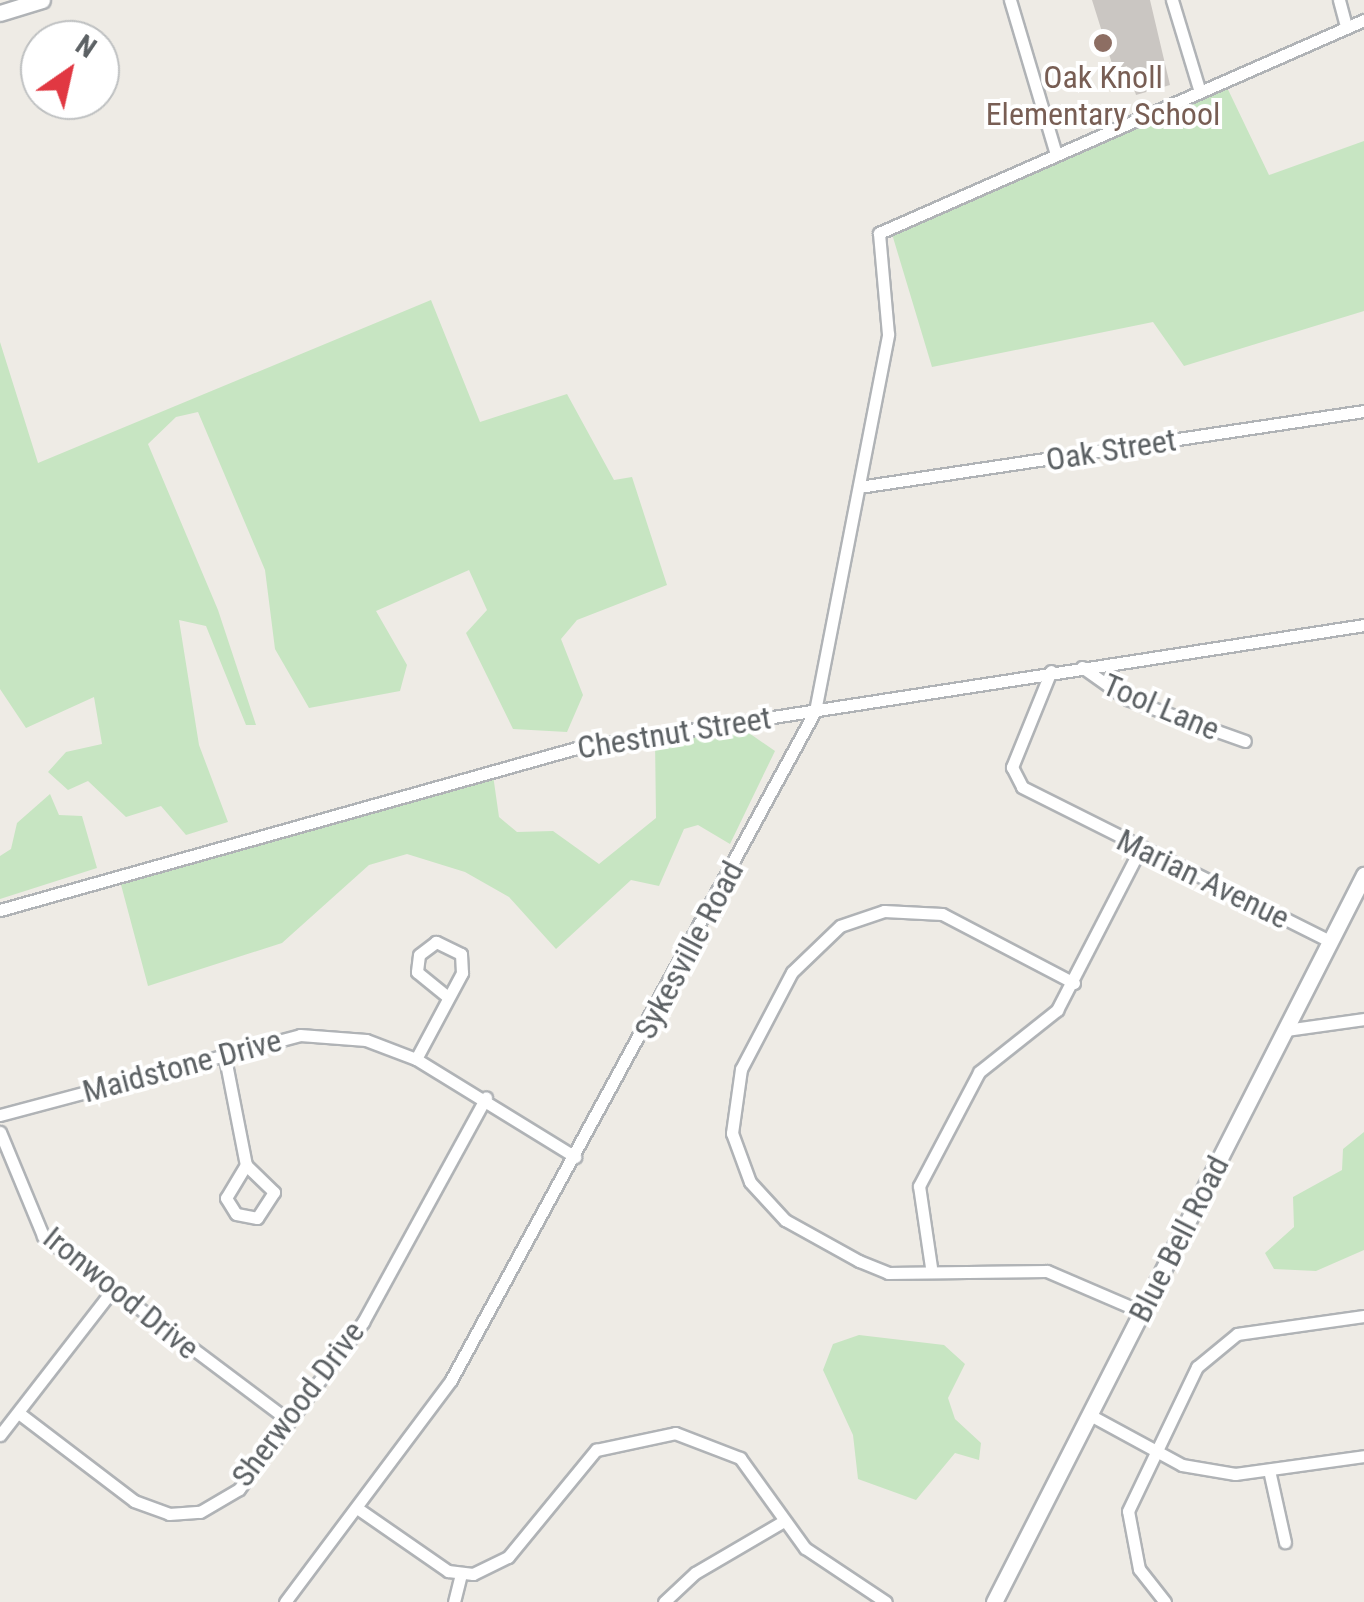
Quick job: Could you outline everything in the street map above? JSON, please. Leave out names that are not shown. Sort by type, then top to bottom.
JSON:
[{"type":"street","points":[[0,12],[42,0]]},
{"type":"street","points":[[1010,0],[1055,151],[1364,20]]},
{"type":"street","points":[[1172,0],[1200,89]]},
{"type":"street","points":[[1339,0],[1346,27]]},
{"type":"street","name":"Sykesville Road","points":[[285,1602],[451,1380],[815,711],[888,334],[877,245],[887,224],[1055,151]]},
{"type":"street","name":"Oak Street","points":[[858,487],[1364,411]]},
{"type":"street","name":"Chestnut Street","points":[[0,910],[561,752],[1050,671],[1364,625]]},
{"type":"street","name":"Tool Lane","points":[[1082,666],[1127,699],[1245,740]]},
{"type":"street","name":"Marian Avenue","points":[[1050,671],[1013,778],[1140,849],[1330,941]]},
{"type":"street","points":[[930,1267],[919,1186],[952,1120],[979,1072],[1057,1010],[1140,849]]},
{"type":"street","name":"Blue Bell Road","points":[[994,1602],[1364,876]]},
{"type":"street","points":[[1074,983],[942,914],[884,911],[818,940],[741,1069],[732,1132],[750,1182],[784,1220],[888,1273],[930,1267],[1046,1271],[1142,1312]]},
{"type":"street","points":[[416,1059],[462,973],[461,954],[436,942],[419,955],[417,972],[448,996]]},
{"type":"street","points":[[1286,1030],[1364,1019]]},
{"type":"street","name":"Maidstone Drive","points":[[0,1115],[300,1035],[366,1040],[416,1059],[486,1097],[575,1157]]},
{"type":"street","points":[[224,1053],[246,1165],[274,1192],[257,1218],[236,1214],[226,1198],[246,1165]]},
{"type":"street","name":"Sherwood Drive","points":[[20,1414],[134,1501],[169,1514],[200,1512],[239,1488],[363,1322],[486,1097]]},
{"type":"street","name":"Ironwood Drive","points":[[0,1132],[42,1236],[110,1293],[288,1420]]},
{"type":"street","points":[[0,1435],[110,1293]]},
{"type":"street","points":[[1164,1602],[1139,1569],[1128,1512],[1196,1366],[1217,1345],[1237,1334],[1364,1316]]},
{"type":"street","points":[[1090,1415],[1182,1465],[1269,1470],[1364,1456]]},
{"type":"street","points":[[461,1574],[508,1557],[596,1450],[641,1436],[704,1439],[740,1458],[765,1484],[782,1522],[825,1566],[886,1602]]},
{"type":"street","points":[[1269,1470],[1285,1542]]},
{"type":"street","points":[[357,1508],[461,1574]]},
{"type":"street","points":[[664,1602],[695,1573],[782,1522]]},
{"type":"street","points":[[454,1602],[461,1574]]},
{"type":"green space","points":[[1222,77],[1269,175],[1364,141],[1364,311],[1184,366],[1153,322],[932,367],[889,224]]},
{"type":"green space","points":[[431,300],[480,422],[567,394],[614,480],[632,477],[667,585],[577,620],[561,639],[583,695],[567,732],[513,729],[466,633],[487,610],[469,570],[376,611],[407,665],[400,691],[309,708],[275,649],[265,570],[198,412],[176,417],[148,444],[218,610],[256,725],[246,725],[206,626],[179,620],[199,745],[228,822],[186,835],[161,806],[126,817],[88,781],[68,790],[48,772],[66,752],[102,744],[94,697],[26,728],[0,689],[0,342],[38,463]]},
{"type":"green space","points":[[749,733],[775,751],[730,844],[698,825],[684,829],[659,886],[631,880],[556,949],[509,897],[465,872],[407,854],[369,865],[282,943],[148,986],[120,881],[493,775],[499,817],[517,832],[553,831],[599,864],[656,818],[655,739]]},
{"type":"green space","points":[[50,794],[59,815],[82,816],[97,868],[0,899],[0,856],[11,849],[17,823]]},
{"type":"green space","points":[[1364,1132],[1364,1250],[1316,1271],[1274,1269],[1265,1253],[1294,1227],[1293,1197],[1342,1170],[1343,1149]]},
{"type":"green space","points":[[859,1335],[944,1345],[965,1364],[948,1398],[955,1419],[981,1443],[979,1460],[955,1453],[916,1500],[858,1479],[853,1435],[823,1370],[833,1344]]},
{"type":"building","name":"Oak Knoll Elementary School","points":[[1092,0],[1150,0],[1170,85],[1136,95],[1127,66],[1114,70]]},
{"type":"place","name":"Oak Knoll Elementary School","points":[[1103,43]]}]
